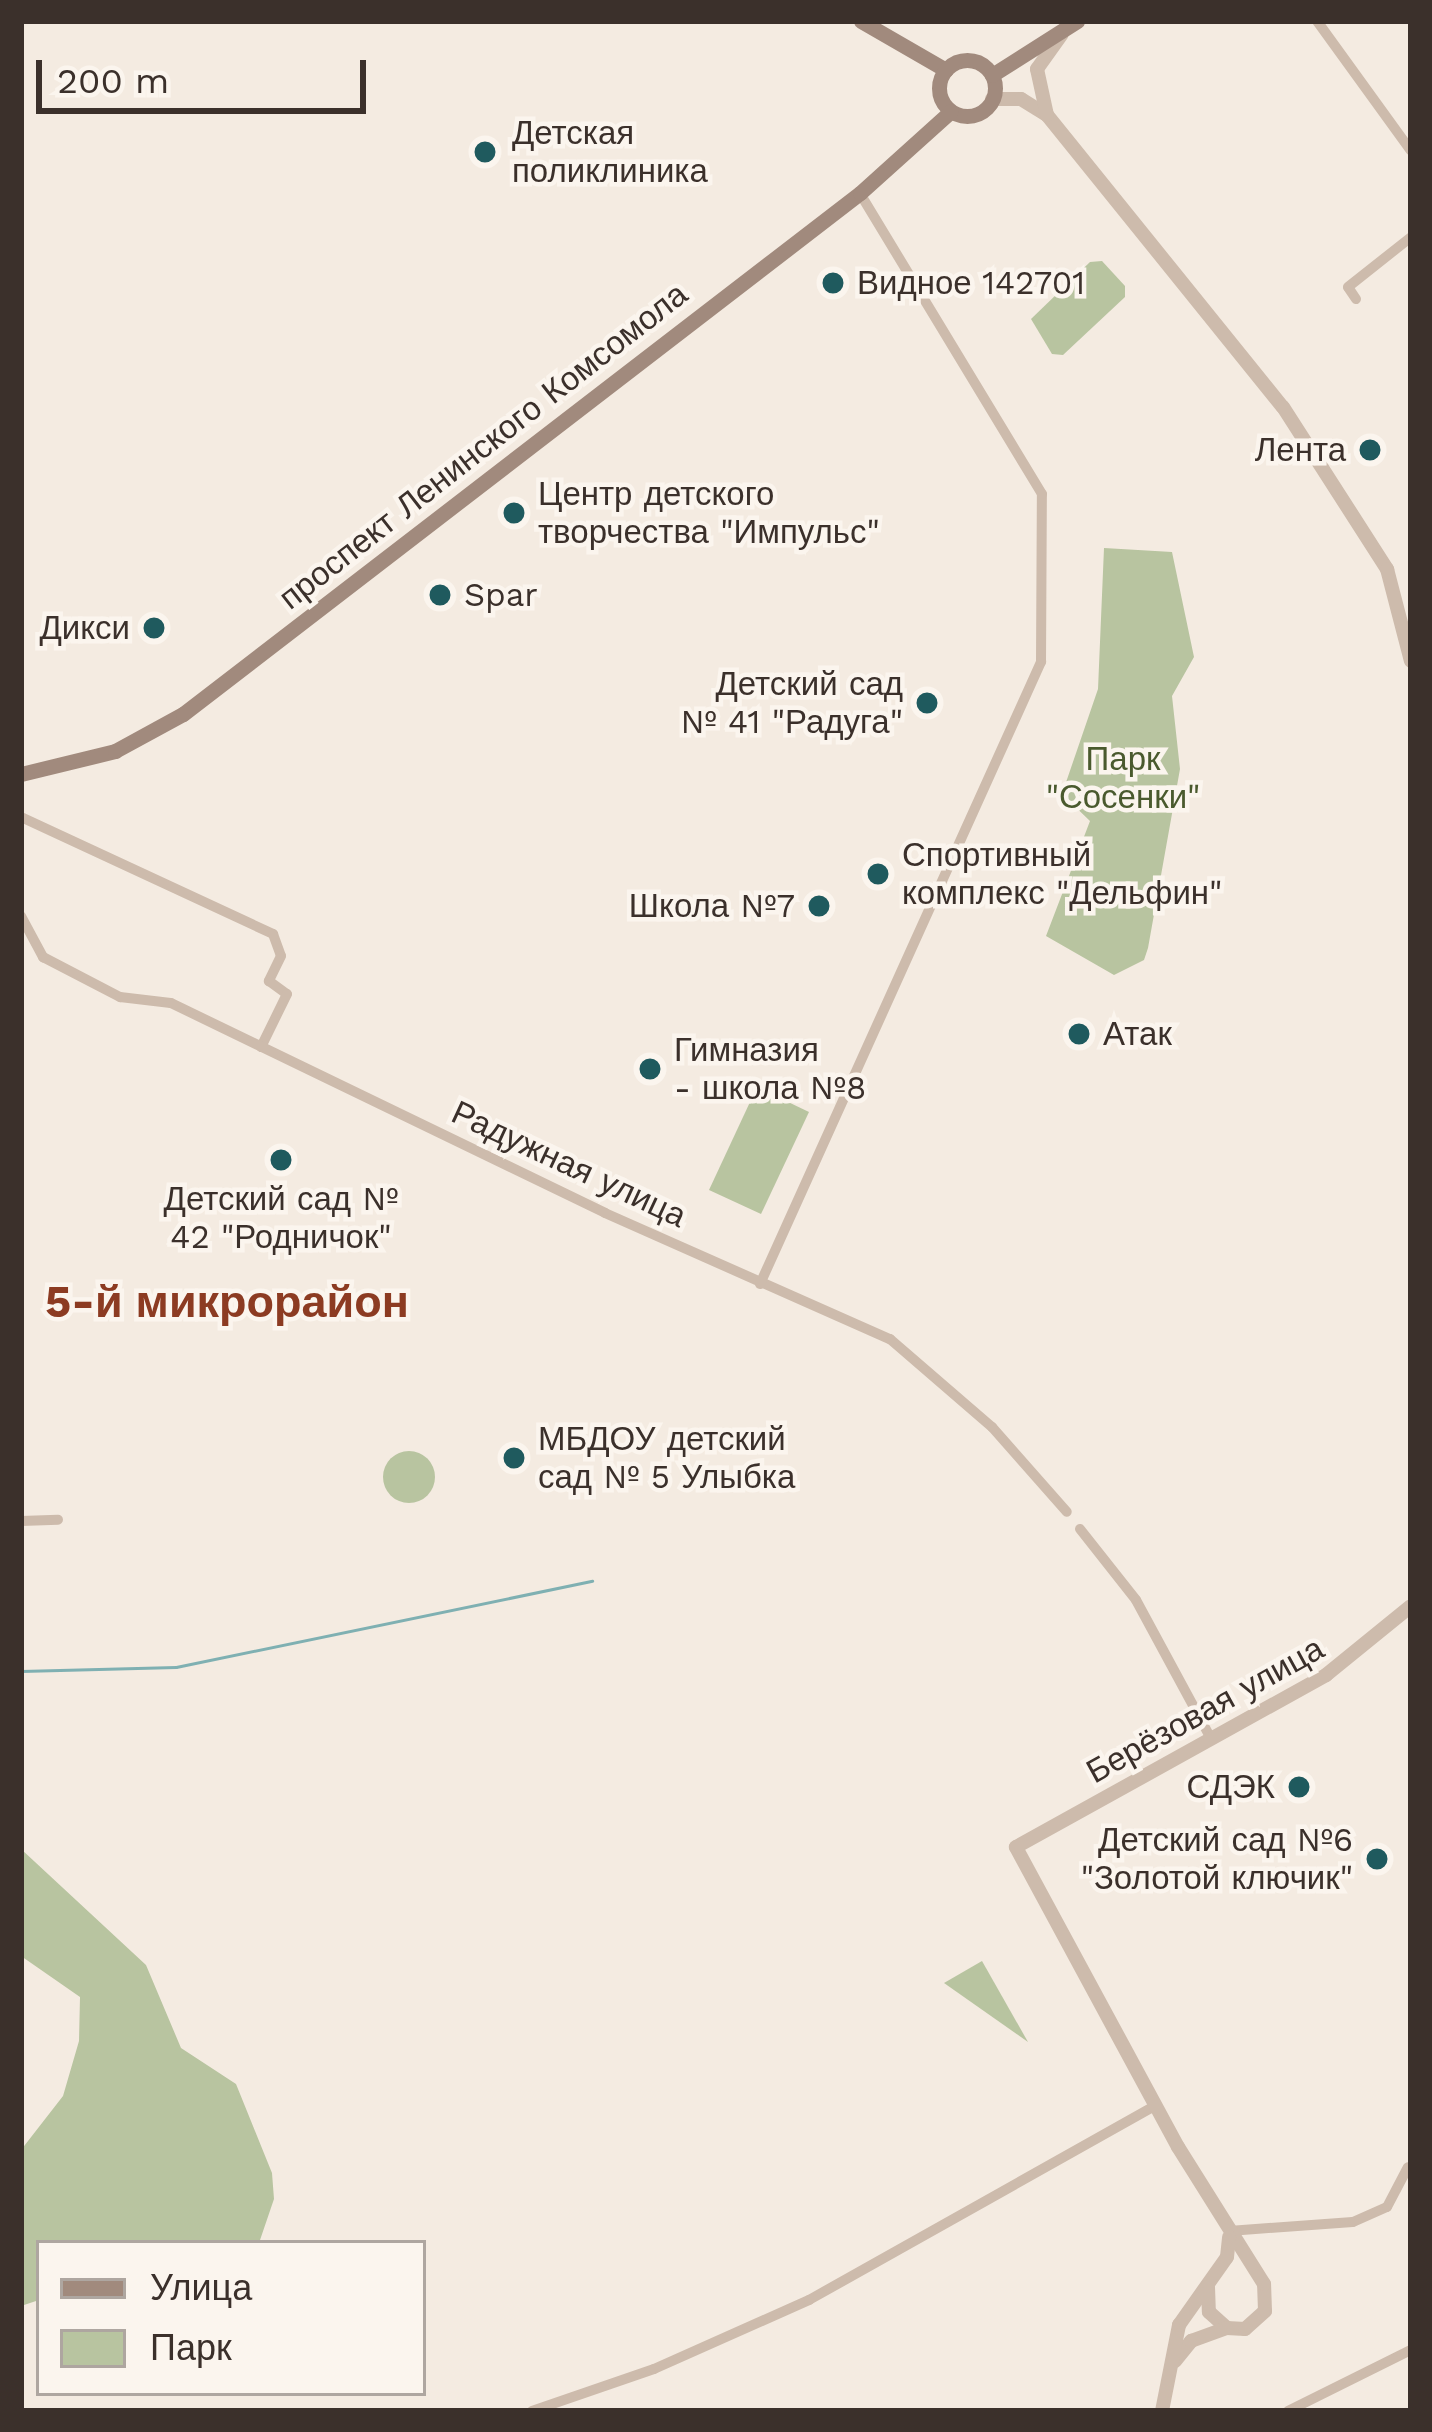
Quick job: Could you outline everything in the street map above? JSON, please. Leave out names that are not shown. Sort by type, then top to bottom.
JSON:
[{"type":"main road","points":[[861,21],[946,70]]},
{"type":"main road","points":[[992,75],[1071,26]]},
{"type":"main road","points":[[970,60],[992,75],[992,99],[979,114],[951,112],[939,92],[946,70],[970,60]]},
{"type":"main road","name":"проспект Ленинского Комсомола","points":[[21,774],[116,751],[183,714],[860,193],[951,112]]},
{"type":"street","points":[[1317,21],[1410,148]]},
{"type":"street","points":[[1047,115],[1037,69],[1071,26]]},
{"type":"street","points":[[992,99],[1021,99],[1047,115],[1283,407],[1387,569],[1411,661]]},
{"type":"street","points":[[760,1284],[1041,662],[1042,494],[860,193]]},
{"type":"street","points":[[1356,299],[1348,287],[1411,237]]},
{"type":"street","points":[[21,817],[272,934],[281,956],[269,981],[287,994],[261,1047]]},
{"type":"street","name":"Радужная улица","points":[[21,916],[43,957],[120,997],[171,1004],[760,1284],[890,1339],[992,1427],[1067,1512]]},
{"type":"street","points":[[21,1521],[58,1520]]},
{"type":"street","points":[[1080,1529],[1136,1600],[1210,1737]]},
{"type":"street","name":"Берёзовая улица","points":[[1154,2106],[1016,1847],[1353,1658],[1411,1606]]},
{"type":"street","points":[[532,2411],[809,2300],[1154,2106],[1258,2277],[1265,2311],[1245,2329],[1227,2328],[1191,2341],[1170,2371]]},
{"type":"street","points":[[1228,2231],[1353,2222],[1387,2206],[1408,2167]]},
{"type":"street","points":[[1162,2411],[1179,2325],[1227,2258],[1228,2231]]},
{"type":"street","points":[[1211,2283],[1231,2269],[1258,2277]]},
{"type":"street","points":[[1211,2283],[1209,2312],[1227,2328]]},
{"type":"street","points":[[1288,2411],[1411,2350]]},
{"type":"street","points":[[1165,2393],[1173,2411]]},
{"type":"green space","points":[[1102,261],[1125,286],[1125,297],[1063,355],[1052,354],[1031,319],[1090,262]]},
{"type":"green space","name":"Парк \"Сосенки\"","points":[[1104,548],[1172,552],[1194,657],[1172,696],[1180,769],[1148,948],[1144,960],[1114,975],[1046,936],[1090,821],[1062,794],[1098,689]]},
{"type":"green space","points":[[757,1087],[809,1112],[761,1214],[709,1190]]},
{"type":"green space","points":[[409,1451],[428,1458],[435,1477],[428,1496],[409,1503],[390,1496],[383,1477],[390,1458]]},
{"type":"green space","points":[[21,1849],[146,1965],[181,2048],[236,2084],[272,2173],[274,2199],[260,2240],[36,2240],[36,2301],[21,2306],[21,2150],[63,2096],[79,2041],[80,1997],[21,1956]]},
{"type":"green space","points":[[982,1961],[1028,2042],[944,1983]]},
{"type":"waterway","points":[[21,1671],[176,1667],[592,1581]]},
{"type":"place","name":"Детская поликлиника","points":[[485,152]]},
{"type":"place","name":"Видное 142701","points":[[833,283]]},
{"type":"place","name":"Лента","points":[[1370,450]]},
{"type":"place","name":"Центр детского творчества \"Импульс\"","points":[[514,513]]},
{"type":"place","name":"Spar","points":[[440,595]]},
{"type":"place","name":"Дикси","points":[[154,628]]},
{"type":"place","name":"Детский сад № 41 \"Радуга\"","points":[[927,703]]},
{"type":"place","name":"Спортивный комплекс \"Дельфин\"","points":[[878,874]]},
{"type":"place","name":"Школа №7","points":[[819,906]]},
{"type":"place","name":"Атак","points":[[1079,1034]]},
{"type":"place","name":"Гимназия - школа №8","points":[[650,1069]]},
{"type":"place","name":"Детский сад № 42 \"Родничок\"","points":[[281,1160]]},
{"type":"place","name":"МБДОУ детский сад № 5 Улыбка","points":[[514,1458]]},
{"type":"place","name":"СДЭК","points":[[1299,1787]]},
{"type":"place","name":"Детский сад №6 \"Золотой ключик\"","points":[[1377,1859]]},
{"type":"district","name":"5-й микрорайон","points":[[227,1302]]}]
